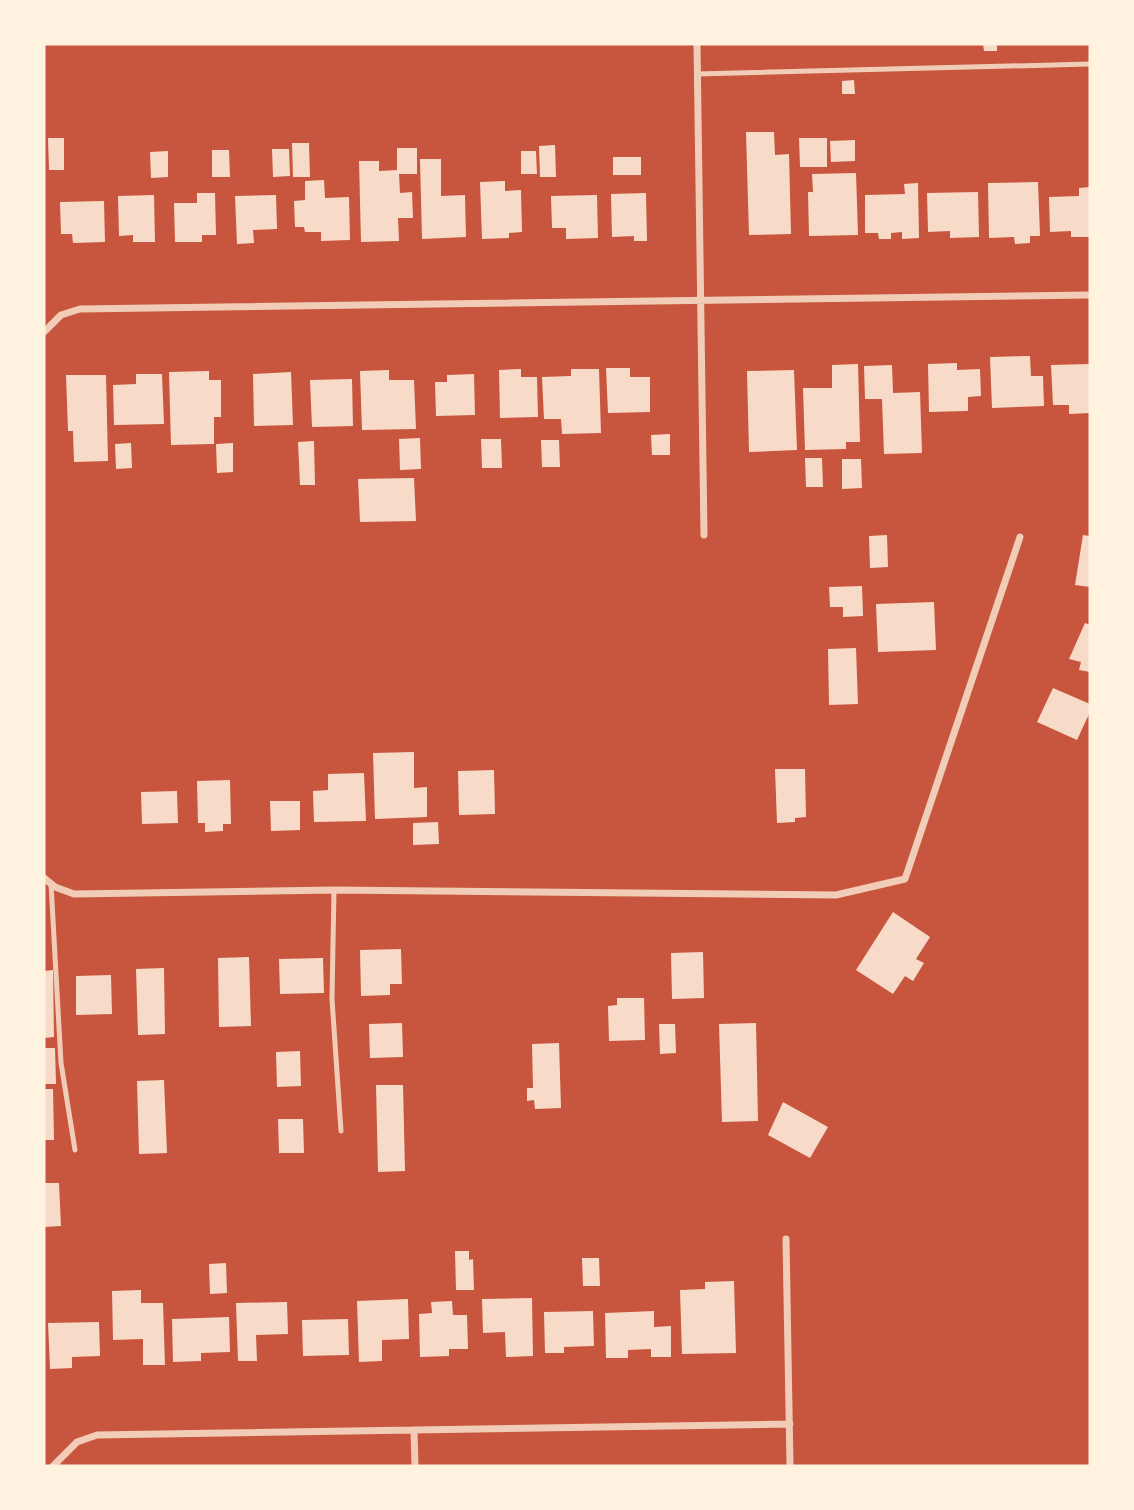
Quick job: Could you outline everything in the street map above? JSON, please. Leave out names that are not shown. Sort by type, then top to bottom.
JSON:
[{"type":"street","points":[[697,44],[704,535]]},
{"type":"street","points":[[45,329],[61,315],[80,309],[1090,295]]},
{"type":"street","points":[[47,881],[74,894],[334,890],[836,895],[905,879],[1020,537]]},
{"type":"street","points":[[786,1239],[790,1466]]},
{"type":"street","points":[[53,1466],[62,1454],[77,1442],[97,1435],[790,1424]]},
{"type":"street","points":[[414,1430],[415,1466]]},
{"type":"lane","points":[[697,74],[1090,65]]},
{"type":"lane","points":[[47,881],[61,1063],[75,1150]]},
{"type":"lane","points":[[334,890],[332,999],[341,1131]]},
{"type":"building","points":[[983,44],[997,44],[997,51],[984,51]]},
{"type":"building","points":[[854,80],[855,94],[842,94],[842,81]]},
{"type":"building","points":[[746,132],[774,132],[775,155],[789,154],[791,234],[749,235]]},
{"type":"building","points":[[48,138],[64,138],[64,170],[49,170]]},
{"type":"building","points":[[799,138],[827,138],[827,167],[800,167]]},
{"type":"building","points":[[855,140],[855,161],[831,162],[830,141]]},
{"type":"building","points":[[292,143],[309,143],[310,177],[293,177]]},
{"type":"building","points":[[555,145],[556,177],[540,177],[539,146]]},
{"type":"building","points":[[397,148],[417,148],[417,174],[399,174],[400,193],[412,192],[413,218],[398,218],[399,241],[361,242],[359,161],[379,161],[379,171],[397,170]]},
{"type":"building","points":[[272,149],[289,149],[290,176],[273,177]]},
{"type":"building","points":[[212,150],[229,150],[230,177],[212,177]]},
{"type":"building","points":[[168,151],[168,177],[151,178],[150,152]]},
{"type":"building","points":[[521,151],[536,151],[537,174],[521,174]]},
{"type":"building","points":[[613,157],[641,157],[641,175],[613,175]]},
{"type":"building","points":[[420,159],[441,159],[441,196],[465,195],[466,237],[422,239]]},
{"type":"building","points":[[856,173],[858,235],[809,236],[808,192],[813,192],[812,174]]},
{"type":"building","points":[[324,180],[325,198],[349,197],[350,240],[321,241],[321,232],[305,232],[304,227],[295,227],[294,201],[305,200],[305,181]]},
{"type":"building","points":[[505,181],[505,191],[521,190],[522,232],[509,233],[509,238],[482,239],[480,182]]},
{"type":"building","points":[[1038,182],[1040,236],[1030,236],[1030,243],[1015,244],[1014,237],[989,238],[988,183]]},
{"type":"building","points":[[918,183],[919,238],[902,239],[902,232],[891,233],[891,239],[879,239],[878,233],[865,233],[865,195],[905,194],[904,184]]},
{"type":"building","points":[[1090,187],[1090,237],[1071,237],[1071,231],[1050,232],[1049,197],[1079,196],[1079,188]]},
{"type":"building","points":[[978,192],[979,237],[950,238],[950,231],[928,232],[927,193]]},
{"type":"building","points":[[197,193],[215,193],[216,235],[202,235],[202,242],[175,242],[174,203],[197,203]]},
{"type":"building","points":[[646,193],[647,241],[634,241],[634,236],[612,237],[611,194]]},
{"type":"building","points":[[154,195],[155,242],[133,242],[133,235],[119,236],[118,196]]},
{"type":"building","points":[[276,195],[277,229],[253,230],[254,243],[237,244],[235,196]]},
{"type":"building","points":[[597,195],[598,238],[566,239],[566,228],[552,228],[551,196]]},
{"type":"building","points":[[104,201],[105,242],[73,243],[72,234],[61,234],[60,202]]},
{"type":"building","points":[[1030,356],[1031,376],[1043,376],[1044,406],[992,408],[990,357]]},
{"type":"building","points":[[957,363],[957,370],[980,369],[981,396],[968,397],[968,411],[929,412],[928,364]]},
{"type":"building","points":[[858,364],[860,442],[846,442],[846,449],[805,450],[803,388],[832,388],[832,365]]},
{"type":"building","points":[[1090,364],[1090,413],[1069,414],[1069,405],[1053,405],[1051,365]]},
{"type":"building","points":[[892,365],[893,393],[920,392],[922,453],[884,454],[882,399],[865,399],[864,366]]},
{"type":"building","points":[[606,368],[630,368],[630,377],[650,377],[650,412],[608,413]]},
{"type":"building","points":[[521,369],[521,377],[537,377],[538,417],[500,418],[499,370]]},
{"type":"building","points":[[571,369],[599,369],[601,433],[562,434],[561,419],[544,419],[542,377],[571,376]]},
{"type":"building","points":[[389,370],[389,380],[414,380],[416,429],[362,430],[360,371]]},
{"type":"building","points":[[794,370],[797,450],[749,452],[747,371]]},
{"type":"building","points":[[209,371],[209,380],[221,380],[221,417],[214,417],[214,444],[171,445],[169,372]]},
{"type":"building","points":[[291,372],[293,425],[254,426],[253,374]]},
{"type":"building","points":[[136,374],[162,374],[164,424],[114,425],[113,385],[136,384]]},
{"type":"building","points":[[474,374],[475,415],[436,416],[435,382],[447,382],[447,375]]},
{"type":"building","points":[[66,375],[106,375],[108,461],[74,462],[73,431],[68,431]]},
{"type":"building","points":[[352,379],[353,426],[312,427],[310,380]]},
{"type":"building","points":[[670,434],[670,455],[652,455],[651,435]]},
{"type":"building","points":[[420,438],[421,469],[400,470],[399,439]]},
{"type":"building","points":[[481,439],[501,439],[502,468],[482,468]]},
{"type":"building","points":[[541,440],[559,440],[560,467],[542,467]]},
{"type":"building","points":[[314,441],[315,485],[300,485],[298,442]]},
{"type":"building","points":[[131,443],[132,468],[116,469],[115,444]]},
{"type":"building","points":[[233,443],[233,472],[217,473],[216,444]]},
{"type":"building","points":[[805,458],[822,458],[823,487],[806,487]]},
{"type":"building","points":[[842,459],[861,459],[862,488],[842,489]]},
{"type":"building","points":[[414,478],[416,521],[360,522],[358,479]]},
{"type":"building","points":[[887,535],[888,567],[870,568],[869,536]]},
{"type":"building","points":[[1083,535],[1090,536],[1090,587],[1075,585]]},
{"type":"building","points":[[862,586],[863,616],[843,617],[843,607],[830,607],[829,587]]},
{"type":"building","points":[[934,602],[936,650],[878,652],[876,604]]},
{"type":"building","points":[[1085,623],[1090,625],[1090,672],[1079,670],[1081,662],[1069,659]]},
{"type":"building","points":[[856,648],[858,704],[829,705],[828,649]]},
{"type":"building","points":[[1053,688],[1090,704],[1090,712],[1077,740],[1037,722]]},
{"type":"building","points":[[414,752],[414,788],[427,787],[427,817],[375,819],[373,753]]},
{"type":"building","points":[[775,769],[805,769],[806,817],[795,818],[795,822],[777,823]]},
{"type":"building","points":[[494,770],[495,814],[459,815],[458,771]]},
{"type":"building","points":[[364,773],[366,821],[314,822],[313,791],[328,790],[328,774]]},
{"type":"building","points":[[230,780],[231,824],[223,824],[223,831],[205,832],[205,823],[198,823],[197,781]]},
{"type":"building","points":[[177,791],[178,823],[142,824],[141,792]]},
{"type":"building","points":[[270,801],[300,801],[300,830],[271,831]]},
{"type":"building","points":[[438,822],[439,844],[413,845],[413,823]]},
{"type":"building","points":[[893,912],[930,937],[916,959],[924,963],[913,981],[905,976],[893,994],[856,970]]},
{"type":"building","points":[[401,949],[402,984],[390,984],[390,995],[361,996],[360,950]]},
{"type":"building","points":[[703,952],[704,998],[672,999],[671,953]]},
{"type":"building","points":[[249,957],[251,1026],[219,1027],[218,958]]},
{"type":"building","points":[[323,958],[324,993],[280,994],[279,959]]},
{"type":"building","points":[[164,968],[165,1034],[138,1035],[136,969]]},
{"type":"building","points":[[53,970],[54,1037],[44,1038],[44,971]]},
{"type":"building","points":[[111,975],[112,1014],[76,1015],[76,976]]},
{"type":"building","points":[[617,998],[644,998],[645,1040],[609,1041],[608,1006],[617,1005]]},
{"type":"building","points":[[402,1023],[403,1057],[370,1058],[369,1024]]},
{"type":"building","points":[[756,1023],[758,1121],[722,1122],[719,1024]]},
{"type":"building","points":[[659,1024],[675,1024],[676,1053],[660,1054]]},
{"type":"building","points":[[559,1043],[561,1108],[535,1109],[534,1100],[527,1101],[527,1088],[533,1088],[532,1044]]},
{"type":"building","points":[[44,1048],[55,1048],[56,1084],[44,1084]]},
{"type":"building","points":[[300,1051],[301,1086],[277,1087],[276,1052]]},
{"type":"building","points":[[164,1080],[167,1153],[139,1154],[137,1081]]},
{"type":"building","points":[[376,1085],[403,1085],[405,1171],[378,1172]]},
{"type":"building","points":[[44,1089],[53,1089],[54,1140],[44,1140]]},
{"type":"building","points":[[783,1102],[828,1127],[810,1158],[768,1135]]},
{"type":"building","points":[[278,1119],[303,1119],[304,1153],[279,1153]]},
{"type":"building","points":[[44,1183],[59,1183],[61,1226],[44,1227]]},
{"type":"building","points":[[455,1251],[469,1251],[469,1260],[473,1259],[474,1290],[456,1290]]},
{"type":"building","points":[[582,1258],[599,1258],[600,1286],[583,1286]]},
{"type":"building","points":[[226,1263],[227,1293],[210,1294],[209,1264]]},
{"type":"building","points":[[734,1281],[736,1353],[682,1354],[680,1290],[705,1289],[705,1282]]},
{"type":"building","points":[[141,1290],[141,1303],[163,1303],[165,1365],[143,1365],[143,1339],[113,1340],[112,1291]]},
{"type":"building","points":[[532,1298],[533,1356],[506,1357],[505,1332],[483,1333],[482,1299]]},
{"type":"building","points":[[408,1299],[409,1339],[382,1340],[382,1361],[359,1362],[357,1301]]},
{"type":"building","points":[[452,1301],[453,1315],[467,1315],[468,1349],[449,1349],[449,1356],[420,1357],[419,1314],[432,1313],[431,1302]]},
{"type":"building","points":[[287,1302],[288,1334],[256,1335],[257,1361],[238,1361],[236,1303]]},
{"type":"building","points":[[593,1311],[594,1346],[564,1347],[564,1353],[545,1353],[544,1312]]},
{"type":"building","points":[[654,1311],[654,1327],[671,1326],[671,1357],[651,1357],[651,1349],[628,1350],[628,1358],[606,1358],[605,1313]]},
{"type":"building","points":[[229,1317],[230,1352],[201,1353],[201,1361],[173,1362],[172,1319]]},
{"type":"building","points":[[348,1319],[349,1355],[303,1356],[302,1320]]},
{"type":"building","points":[[99,1322],[100,1356],[72,1357],[72,1368],[50,1369],[48,1323]]}]
